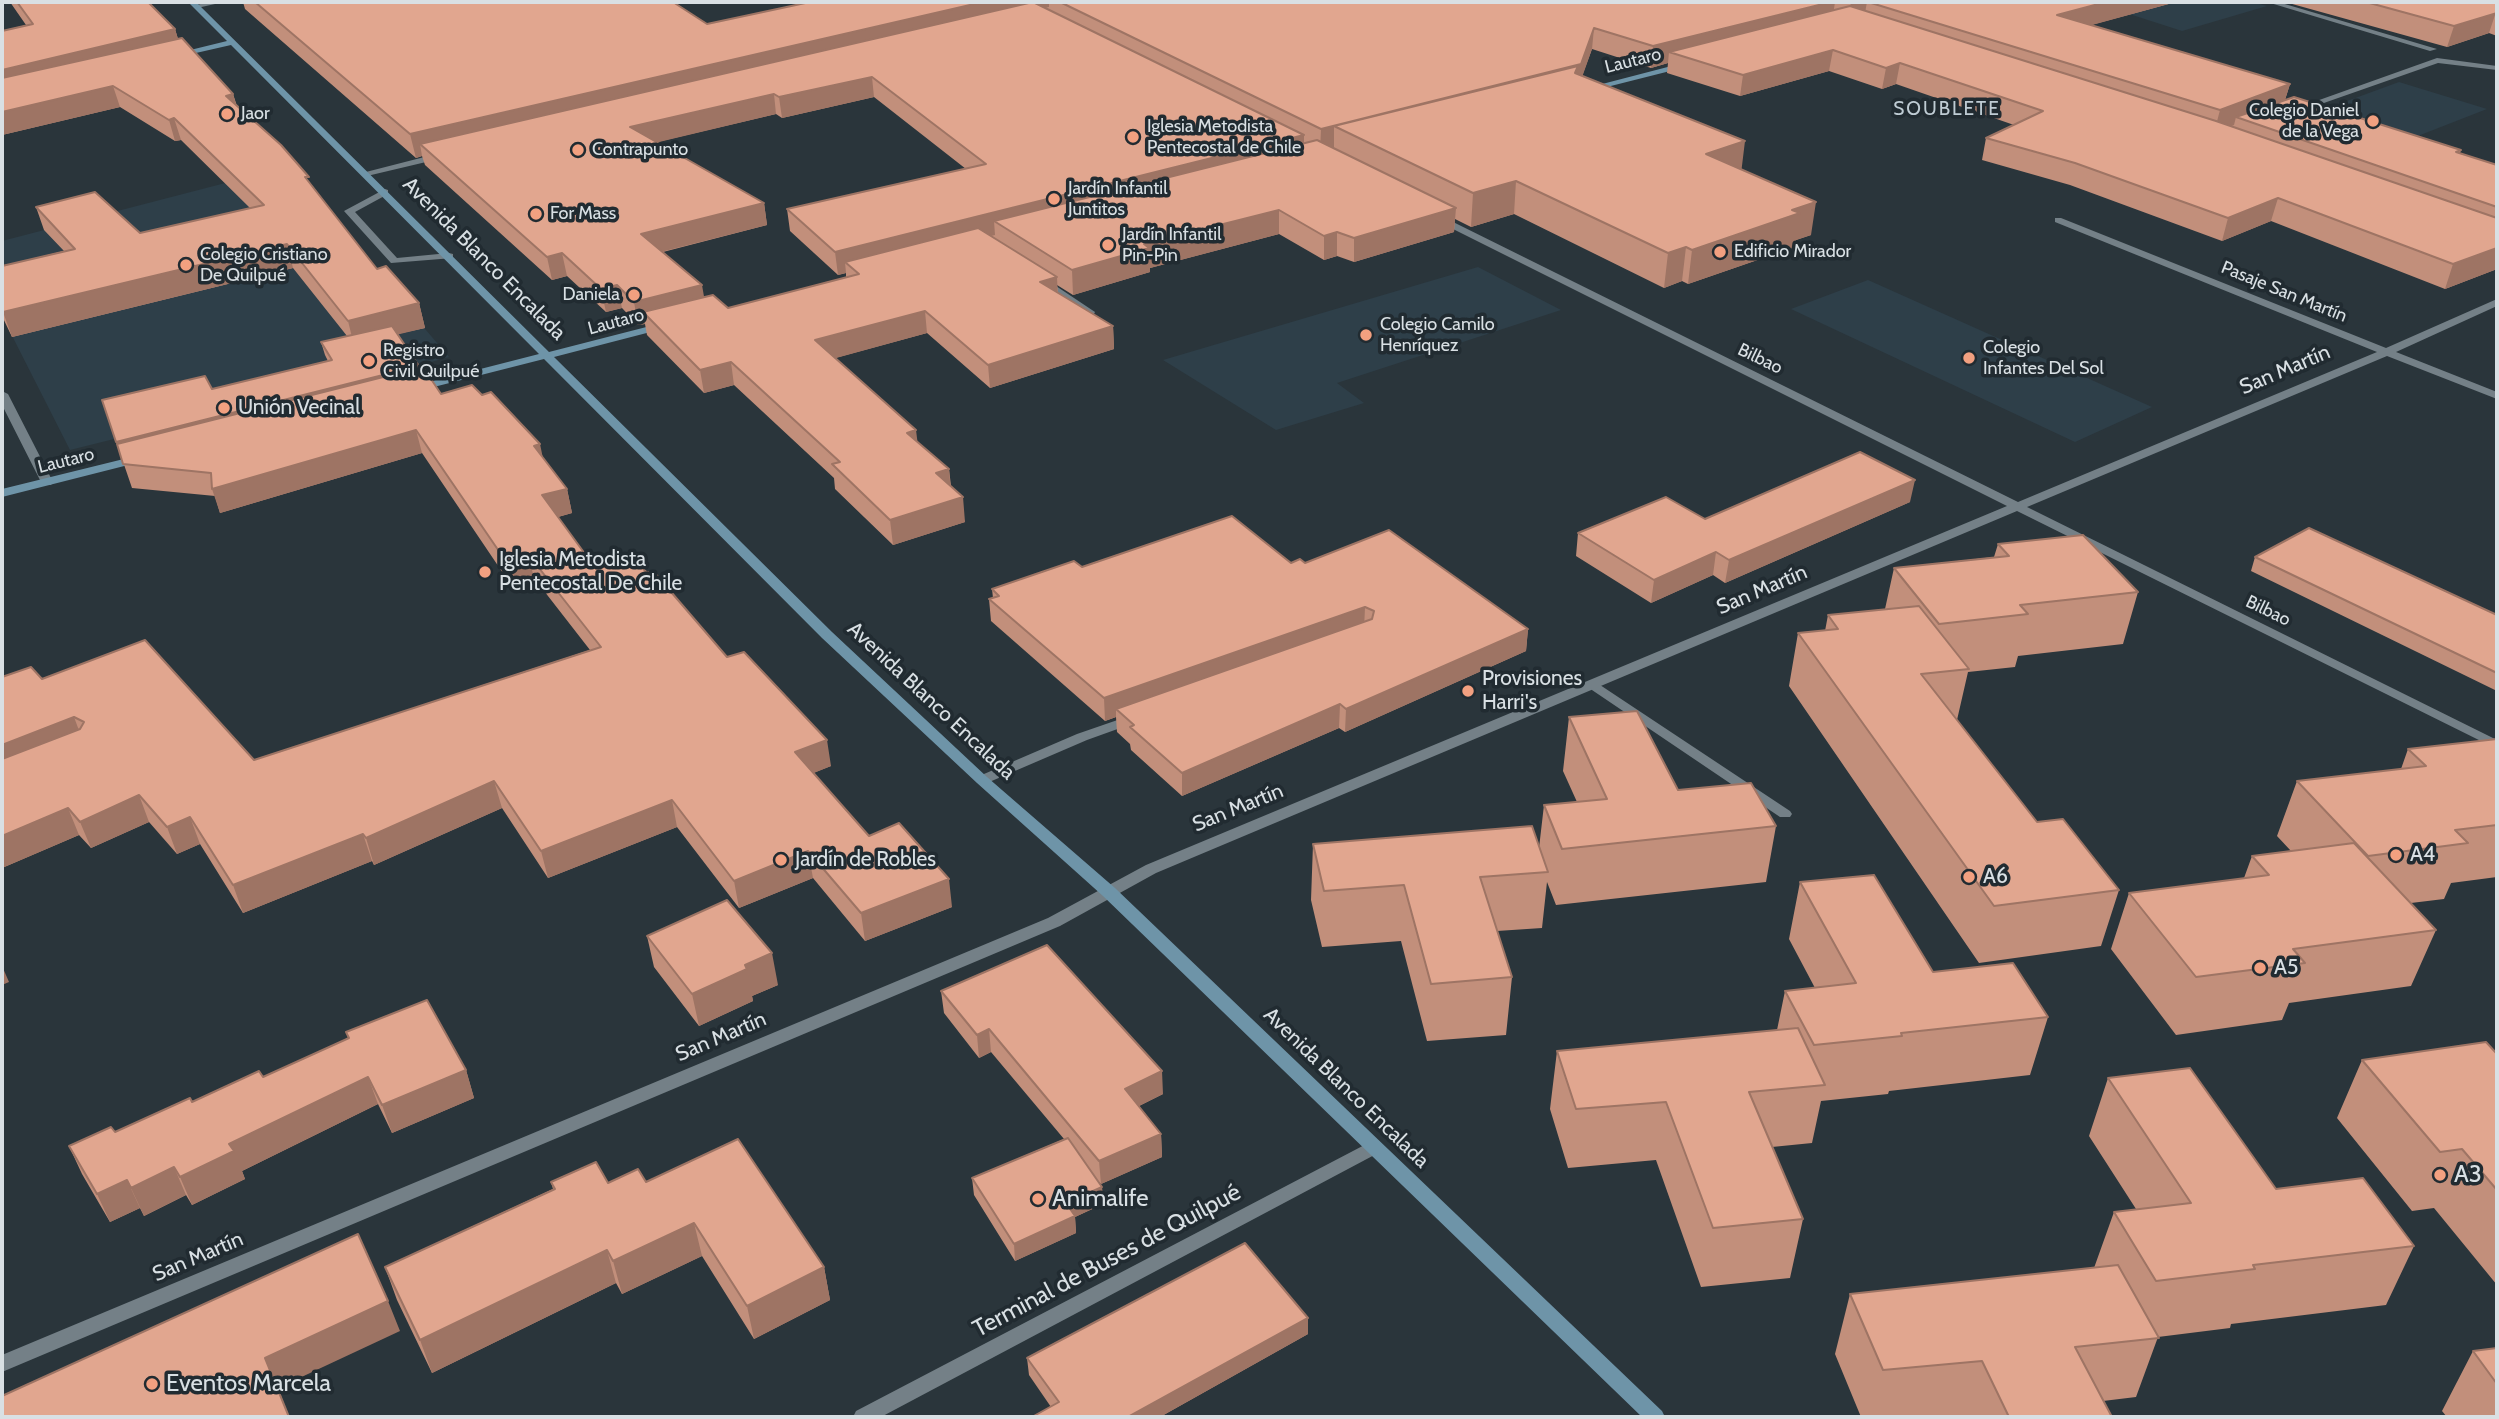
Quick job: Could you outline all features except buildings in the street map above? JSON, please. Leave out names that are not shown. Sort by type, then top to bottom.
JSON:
[{"type":"street","points":[[194,4],[220,2]]},
{"type":"street","points":[[2271,2],[2433,49]]},
{"type":"street","name":"Avenida Blanco Encalada","points":[[194,4],[367,173],[827,635],[982,780],[1109,892],[1655,1417]]},
{"type":"street","points":[[165,58],[233,42]]},
{"type":"street","points":[[2285,114],[2437,60],[2497,68]]},
{"type":"street","name":"Lautaro","points":[[1580,91],[1688,64]]},
{"type":"street","points":[[367,173],[448,154]]},
{"type":"street","points":[[385,192],[349,211],[395,261],[449,256]]},
{"type":"street","name":"Bilbao","points":[[1421,209],[2497,745]]},
{"type":"street","name":"Pasaje San Martín","points":[[2058,220],[2497,396]]},
{"type":"street","points":[[1032,275],[1090,312]]},
{"type":"street","name":"San Martín","points":[[2,1364],[1054,922],[1158,865],[2386,352],[2497,302]]},
{"type":"street","name":"Lautaro","points":[[409,391],[676,322]]},
{"type":"street","points":[[2,394],[47,482]]},
{"type":"street","name":"Lautaro","points":[[2,494],[154,455]]},
{"type":"street","points":[[1594,685],[1785,814]]},
{"type":"street","points":[[982,780],[1082,737],[1146,714]]},
{"type":"street","name":"Terminal de Buses de Quilpué","points":[[863,1417],[1374,1147]]},
{"type":"shaded area","points":[[2092,2],[2251,2],[2267,6],[2182,31]]},
{"type":"shaded area","name":"Colegio Daniel de la Vega","points":[[2399,82],[2487,109],[2346,164],[2257,134]]},
{"type":"shaded area","name":"Colegio Cristiano De Quilpué","points":[[287,167],[449,357],[272,407],[222,412],[70,450],[2,316],[2,241]]},
{"type":"shaded area","name":"Colegio Camilo Henríquez","points":[[1478,267],[1561,310],[1337,383],[1364,403],[1276,430],[1163,360]]},
{"type":"shaded area","name":"Colegio Infantes Del Sol","points":[[1868,280],[2152,407],[2075,442],[1791,309]]},
{"type":"place","name":"Jaor","points":[[227,114]]},
{"type":"place","name":"Colegio Daniel de la Vega","points":[[2373,121]]},
{"type":"place","name":"Iglesia Metodista Pentecostal de Chile","points":[[1133,137]]},
{"type":"place","name":"Contrapunto","points":[[578,150]]},
{"type":"place","name":"Jardín Infantil Juntitos","points":[[1054,199]]},
{"type":"place","name":"For Mass","points":[[536,214]]},
{"type":"place","name":"Jardín Infantil Pin-Pin","points":[[1108,245]]},
{"type":"place","name":"Edificio Mirador","points":[[1720,252]]},
{"type":"place","name":"Colegio Cristiano De Quilpué","points":[[186,265]]},
{"type":"place","name":"Daniela","points":[[634,295]]},
{"type":"place","name":"Colegio Camilo Henríquez","points":[[1366,335]]},
{"type":"place","name":"Colegio Infantes Del Sol","points":[[1969,358]]},
{"type":"place","name":"Registro Civil Quilpué","points":[[369,361]]},
{"type":"place","name":"Unión Vecinal","points":[[224,408]]},
{"type":"place","name":"Iglesia Metodista Pentecostal De Chile","points":[[485,572]]},
{"type":"place","name":"Provisiones Harri's","points":[[1468,691]]},
{"type":"place","name":"A4","points":[[2396,855]]},
{"type":"place","name":"Jardín de Robles","points":[[781,860]]},
{"type":"place","name":"A6","points":[[1969,877]]},
{"type":"place","name":"A5","points":[[2260,968]]},
{"type":"place","name":"A3","points":[[2440,1175]]},
{"type":"place","name":"Animalife","points":[[1038,1199]]},
{"type":"place","name":"Eventos Marcela","points":[[152,1384]]},
{"type":"district","name":"SOUBLETE","points":[[1947,109]]}]
